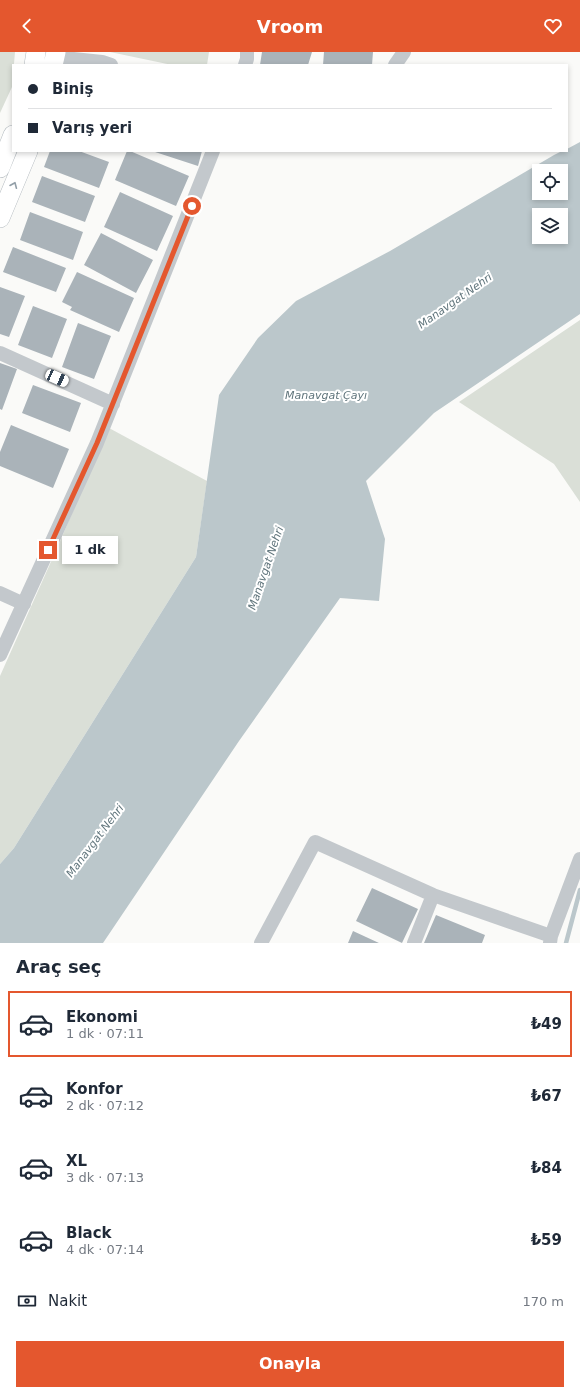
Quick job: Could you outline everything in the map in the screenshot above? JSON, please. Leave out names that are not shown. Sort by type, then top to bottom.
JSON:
[{"type":"main road","points":[[34,64],[36,52]]},
{"type":"main road","points":[[0,168],[12,138]]},
{"type":"main road","points":[[0,218],[28,152]]},
{"type":"street","points":[[245,64],[247,52]]},
{"type":"street","points":[[396,64],[404,52]]},
{"type":"street","points":[[55,58],[102,62],[108,64]]},
{"type":"street","points":[[0,655],[97,443],[213,152]]},
{"type":"street","points":[[0,353],[113,404]]},
{"type":"street","points":[[0,593],[24,604]]},
{"type":"street","points":[[261,943],[315,842],[433,895],[551,939],[580,859]]},
{"type":"street","points":[[414,943],[433,895]]},
{"type":"shaded area","points":[[0,52],[15,52],[14,64],[12,64],[12,87],[0,113]]},
{"type":"shaded area","points":[[110,52],[209,52],[207,64],[167,64]]},
{"type":"shaded area","points":[[580,320],[580,502],[554,464],[459,402]]},
{"type":"shaded area","points":[[109,428],[207,481],[196,557],[14,848],[0,864],[0,676]]},
{"type":"water","name":"Manavgat Çayı","points":[[580,142],[580,314],[434,413],[366,481],[385,539],[379,601],[340,598],[239,741],[103,943],[0,943],[0,864],[14,848],[196,557],[219,395],[258,338],[296,301],[390,251],[532,168],[532,200],[568,200],[568,164],[539,164],[560,152],[568,152],[568,148]]},
{"type":"building","points":[[262,52],[312,52],[308,64],[260,64]]},
{"type":"building","points":[[324,52],[373,52],[372,64],[323,64]]},
{"type":"building","points":[[50,152],[82,152],[109,162],[99,188],[44,167]]},
{"type":"building","points":[[127,152],[132,152],[189,176],[176,206],[115,180]]},
{"type":"building","points":[[155,152],[202,152],[198,166]]},
{"type":"building","points":[[42,176],[95,196],[85,222],[32,202]]},
{"type":"building","points":[[120,192],[173,216],[157,251],[104,227]]},
{"type":"building","points":[[30,212],[83,232],[73,260],[20,240]]},
{"type":"building","points":[[101,233],[153,260],[136,293],[84,265]]},
{"type":"building","points":[[13,247],[66,268],[56,292],[3,272]]},
{"type":"building","points":[[77,272],[134,298],[119,332],[70,310],[72,307],[62,302]]},
{"type":"building","points":[[0,287],[25,296],[9,337],[0,334]]},
{"type":"building","points":[[33,306],[67,319],[52,358],[18,345]]},
{"type":"building","points":[[78,323],[111,336],[94,379],[62,367]]},
{"type":"building","points":[[0,363],[17,369],[2,410],[0,409]]},
{"type":"building","points":[[33,385],[81,403],[70,432],[22,413]]},
{"type":"building","points":[[11,425],[69,449],[53,488],[0,466],[0,452]]},
{"type":"building","points":[[372,888],[418,909],[402,943],[356,921]]},
{"type":"building","points":[[436,915],[485,935],[482,943],[424,943]]},
{"type":"building","points":[[353,931],[379,943],[348,943]]},
{"type":"waterway","points":[[566,943],[580,890]]},
{"type":"route","points":[[48,550],[97,443],[192,206]]},
{"type":"water label","name":"Manavgat Nehri","points":[[455,301]]},
{"type":"water label","name":"Manavgat Nehri","points":[[266,568]]},
{"type":"water label","name":"Manavgat Nehri","points":[[95,841]]}]
